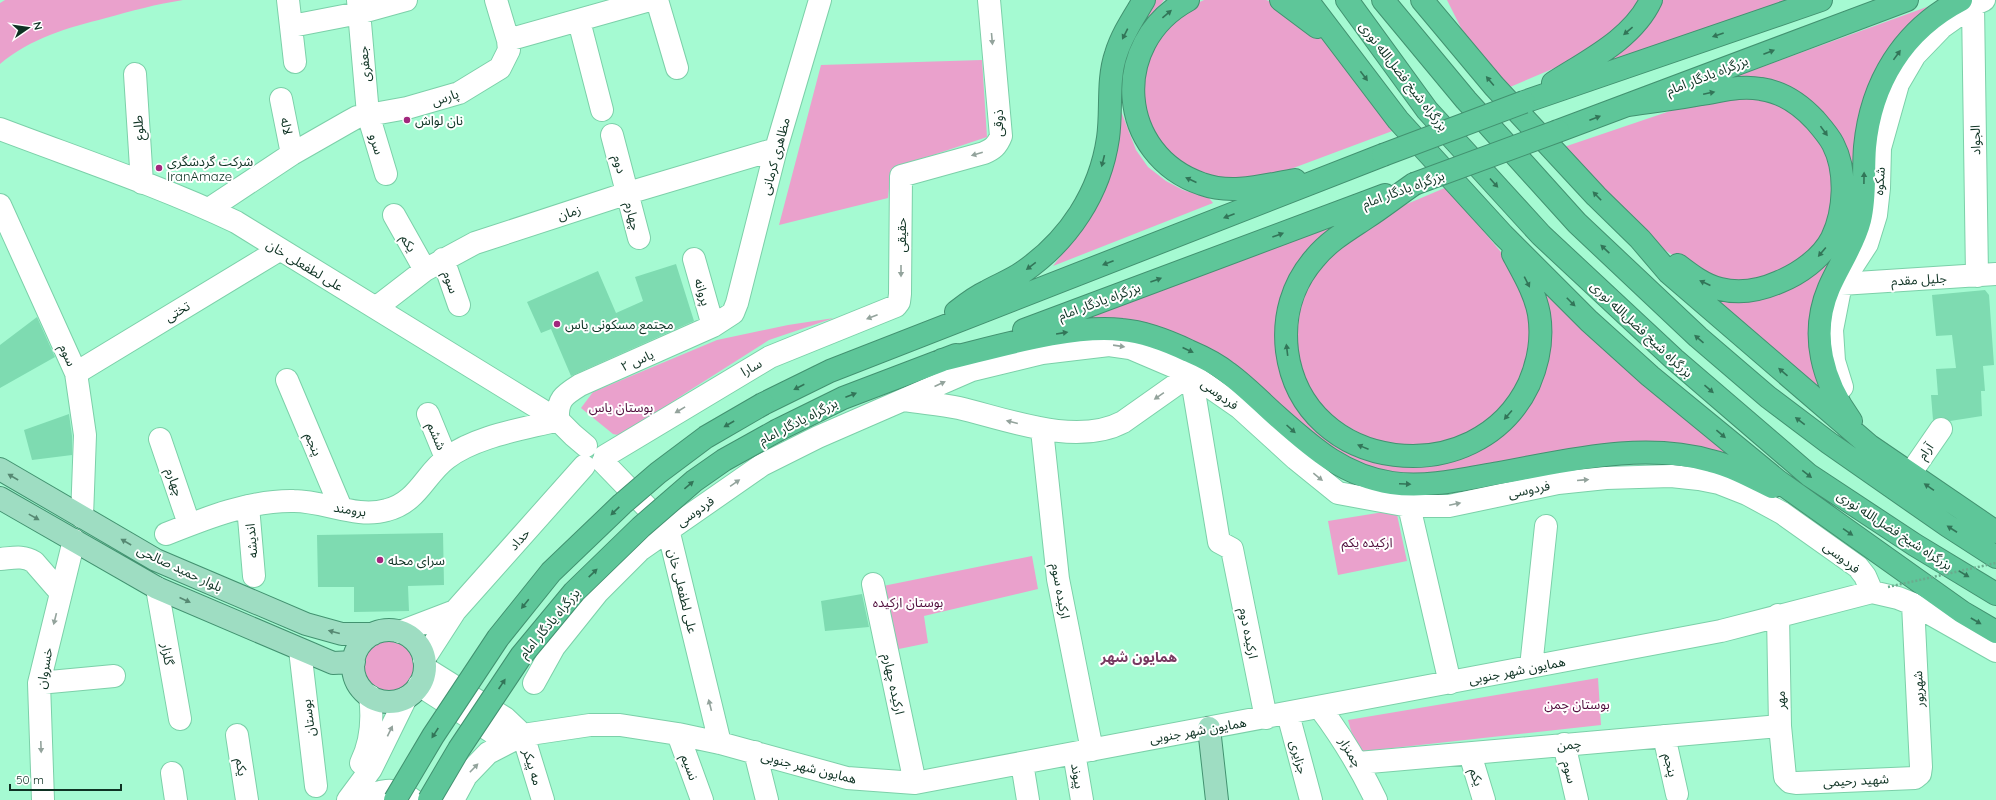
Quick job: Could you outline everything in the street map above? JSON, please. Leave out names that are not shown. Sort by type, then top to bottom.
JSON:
[{"type":"highway","points":[[925,333],[984,292],[1022,273],[1044,256],[1071,228],[1085,206],[1103,163],[1108,138],[1111,79],[1116,54],[1123,36],[1144,0]]},
{"type":"highway","points":[[1188,0],[1165,15],[1153,28],[1143,44],[1136,63],[1132,84],[1133,102],[1140,126],[1157,154],[1171,168],[1188,179],[1219,189],[1239,189],[1339,172]]},
{"type":"highway","points":[[1282,0],[1302,14],[1346,52]]},
{"type":"highway","points":[[1307,0],[1398,120],[1503,235],[1589,321],[1650,376],[1778,481],[1816,510],[1962,612],[1996,632]]},
{"type":"highway","name":"بزرگراه شیخ فضل‌الله نوری","points":[[1347,0],[1433,116],[1541,235],[1674,359],[1809,475],[1914,545],[1996,594]]},
{"type":"highway","points":[[1383,0],[1466,100],[1577,223],[1698,337],[1768,397],[1829,443],[1996,558]]},
{"type":"highway","points":[[1422,0],[1499,92],[1596,196],[1640,239],[1669,273],[1870,446],[1995,532]]},
{"type":"highway","points":[[1441,0],[1468,54]]},
{"type":"highway","points":[[1524,102],[1602,52],[1632,27],[1651,0]]},
{"type":"highway","points":[[395,800],[433,736],[498,638],[551,572],[622,504],[658,473],[706,437],[763,404],[830,371],[1250,208],[1382,155],[1524,102],[1821,0]]},
{"type":"highway","name":"بزرگراه یادگار امام","points":[[429,800],[459,750],[521,656],[574,592],[641,527],[694,481],[724,460],[778,430],[843,398],[942,360],[1629,105],[1907,0]]},
{"type":"highway","points":[[1870,446],[1839,404],[1828,383],[1821,354],[1819,335],[1821,312],[1829,288],[1858,231],[1864,202],[1867,131],[1870,114],[1881,81],[1899,52],[1926,23],[1973,2]]},
{"type":"highway","points":[[1629,105],[1742,87],[1762,89],[1785,96],[1804,108],[1833,144],[1840,164],[1843,191],[1839,214],[1832,238],[1821,254],[1805,268],[1789,278],[1756,290],[1735,291],[1720,289],[1701,282],[1640,239]]},
{"type":"highway","points":[[1414,184],[1348,229],[1314,258],[1302,274],[1292,294],[1287,313],[1286,338],[1289,362],[1296,385],[1308,405],[1321,419],[1335,431],[1357,444],[1374,451],[1390,454],[1404,456],[1433,456],[1476,441],[1501,423],[1521,401],[1532,377],[1540,353],[1542,333],[1539,312],[1533,293],[1503,235]]},
{"type":"highway","points":[[942,360],[1060,333],[1105,329],[1123,330],[1143,334],[1175,344],[1228,372],[1328,459],[1352,472],[1370,478],[1392,483],[1425,484],[1472,478],[1598,456],[1664,454],[1692,456],[1724,465],[1774,488],[1816,510]]},
{"type":"main road","name":"بلوار حمید صالحی","points":[[0,470],[156,560],[306,624],[342,634],[373,634]]},
{"type":"main road","name":"بلوار حمید صالحی","points":[[0,498],[157,588],[333,663],[354,662]]},
{"type":"main road","points":[[386,630],[400,632],[416,642],[418,677],[387,702],[370,696],[358,682],[354,662],[359,646],[373,634],[386,630]]},
{"type":"main road","points":[[1209,728],[1217,800]]},
{"type":"street","points":[[288,0],[295,62]]},
{"type":"street","points":[[292,26],[359,7],[406,0]]},
{"type":"street","points":[[496,0],[508,40],[650,0]]},
{"type":"street","points":[[657,0],[677,68]]},
{"type":"street","name":"مظاهری کرمانی","points":[[733,313],[737,303],[776,149],[820,0]]},
{"type":"street","name":"ذوقی","points":[[901,176],[984,152],[993,149],[998,144],[1001,130],[989,0]]},
{"type":"street","name":"الجواد","points":[[1973,2],[1986,275]]},
{"type":"street","name":"شکوه","points":[[1843,391],[1834,361],[1832,330],[1841,284],[1867,244],[1876,215],[1879,188],[1880,148],[1898,84],[1915,55],[1942,27],[1973,2]]},
{"type":"street","name":"جعفری","points":[[359,7],[368,114]]},
{"type":"street","points":[[579,21],[602,110]]},
{"type":"street","name":"پارس","points":[[209,209],[292,154],[348,122],[368,114],[407,108],[463,91],[500,68],[509,50],[508,40]]},
{"type":"street","name":"طلوع","points":[[135,74],[142,182]]},
{"type":"street","name":"لاله","points":[[281,99],[292,154]]},
{"type":"street","name":"سرو","points":[[368,114],[386,174]]},
{"type":"street","name":"علی لطفعلی خان","points":[[0,129],[142,182],[209,209],[236,222],[279,250],[377,307],[558,420],[668,529],[720,743]]},
{"type":"street","name":"دوم","points":[[612,135],[628,193]]},
{"type":"street","name":"زمان","points":[[377,307],[434,265],[475,243],[628,193],[776,149]]},
{"type":"street","name":"حقیقی","points":[[900,294],[901,176]]},
{"type":"street","name":"چهارم","points":[[628,193],[639,238]]},
{"type":"street","name":"سوم","points":[[0,205],[76,373],[85,435],[82,517]]},
{"type":"street","name":"یکم","points":[[394,215],[434,265]]},
{"type":"street","name":"تختی","points":[[76,373],[279,250]]},
{"type":"street","name":"پروانه","points":[[694,259],[713,326]]},
{"type":"street","name":"سوم","points":[[434,265],[459,305]]},
{"type":"street","name":"جلیل مقدم","points":[[1841,284],[1986,275]]},
{"type":"street","name":"سارا","points":[[595,457],[770,357],[892,309],[899,302],[900,294]]},
{"type":"street","name":"یاس ۲","points":[[558,420],[560,400],[580,385],[713,326],[733,313]]},
{"type":"street","name":"فردوسی","points":[[534,683],[554,647],[598,592],[640,550],[668,529],[762,465],[818,437],[972,370],[1042,353],[1109,345],[1130,348],[1191,374],[1240,408],[1296,459],[1338,493],[1408,506],[1449,506],[1558,483],[1606,478],[1671,476],[1719,483],[1747,494],[1782,513],[1858,567],[1865,576],[1880,589]]},
{"type":"street","name":"فردوسی","points":[[904,400],[957,408],[1042,430],[1091,431],[1113,427],[1191,374]]},
{"type":"street","name":"ارکیده دوم","points":[[1191,374],[1219,542],[1232,549],[1266,718]]},
{"type":"street","name":"پنجم","points":[[288,380],[341,508]]},
{"type":"street","name":"ششم","points":[[428,414],[446,458]]},
{"type":"street","name":"برومند","points":[[166,534],[189,524],[248,506],[294,501],[363,512],[377,512],[399,506],[420,488],[446,458],[481,441],[558,420]]},
{"type":"street","name":"آرام","points":[[1910,474],[1941,429]]},
{"type":"street","name":"ارکیده سوم","points":[[1042,430],[1058,579],[1083,751]]},
{"type":"street","name":"چهارم","points":[[160,439],[189,524]]},
{"type":"street","name":"حداد","points":[[348,800],[371,770],[418,677],[454,611],[595,457]]},
{"type":"street","name":"اندیشه","points":[[248,506],[254,576]]},
{"type":"street","points":[[1408,506],[1450,683]]},
{"type":"street","points":[[1531,667],[1546,526]]},
{"type":"street","name":"خسروان","points":[[43,800],[39,683],[74,540]]},
{"type":"street","points":[[0,559],[22,557],[34,562],[61,594]]},
{"type":"street","name":"ارکیده چهارم","points":[[873,584],[915,784]]},
{"type":"street","name":"گلزار","points":[[157,588],[180,719]]},
{"type":"street","points":[[1880,589],[1913,604],[1996,651]]},
{"type":"street","name":"همایون‌ شهر جنوبی","points":[[523,735],[590,725],[620,725],[678,734],[720,743],[847,778],[870,791],[915,784],[1083,751],[1320,708],[1721,631],[1880,589]]},
{"type":"street","name":"شهریور","points":[[1913,604],[1919,698],[1920,774]]},
{"type":"street","points":[[400,632],[454,611]]},
{"type":"street","name":"مهر","points":[[1778,615],[1780,726],[1785,777],[1790,782]]},
{"type":"street","name":"بوستان","points":[[300,650],[316,786]]},
{"type":"street","points":[[39,683],[114,676]]},
{"type":"street","points":[[418,677],[492,732],[523,735]]},
{"type":"street","points":[[342,800],[363,759],[370,738],[372,712],[370,696]]},
{"type":"street","name":"چمنزار","points":[[1320,708],[1339,732],[1358,763],[1376,800]]},
{"type":"street","name":"جزایری","points":[[1288,714],[1311,800]]},
{"type":"street","name":"چمن","points":[[1358,763],[1780,726]]},
{"type":"street","name":"نسیم","points":[[678,734],[702,800]]},
{"type":"street","name":"یکم","points":[[237,735],[247,800]]},
{"type":"street","points":[[453,800],[466,776],[488,753],[523,735]]},
{"type":"street","name":"مه‌ پیکر","points":[[523,735],[543,800]]},
{"type":"street","name":"پنجم","points":[[1664,736],[1678,794]]},
{"type":"street","name":"سوم","points":[[1564,744],[1577,800]]},
{"type":"street","name":"پیوند","points":[[1082,800],[1083,751]]},
{"type":"street","points":[[754,752],[768,800]]},
{"type":"street","name":"یکم","points":[[1470,754],[1484,800]]},
{"type":"street","points":[[1022,763],[1028,800]]},
{"type":"street","points":[[172,772],[176,800]]},
{"type":"street","name":"شهید رحیمی","points":[[1790,782],[1915,778],[1920,774]]},
{"type":"street","points":[[359,800],[378,791],[399,792],[413,800]]},
{"type":"path","points":[[1880,589],[1996,562]]},
{"type":"green space","points":[[5,0],[183,0],[134,10],[63,30],[24,47],[0,64],[0,3]]},
{"type":"green space","points":[[1153,0],[1164,0],[1133,42],[1125,64],[1121,91],[1121,111],[1136,150],[1148,167],[1166,181],[1183,190],[1209,198],[1213,203],[1053,266],[1088,220],[1106,185],[1119,66]]},
{"type":"green space","points":[[1204,0],[1266,0],[1284,8],[1302,20],[1337,56],[1395,130],[1264,179],[1240,183],[1191,172],[1160,147],[1139,92],[1153,40],[1185,9]]},
{"type":"green space","points":[[1447,0],[1641,0],[1619,28],[1571,61],[1503,90],[1467,40]]},
{"type":"green space","points":[[1658,0],[1792,0],[1576,76]]},
{"type":"green space","points":[[1946,0],[1932,10],[1847,236],[1837,411],[1696,285],[1775,292],[1848,214],[1813,106],[1701,89]]},
{"type":"green space","points":[[982,60],[987,137],[891,169],[888,198],[779,225],[821,65]]},
{"type":"green space","points":[[1728,95],[1779,101],[1821,137],[1837,187],[1824,234],[1808,255],[1784,271],[1739,284],[1696,271],[1662,248],[1561,148],[1676,109]]},
{"type":"green space","points":[[1447,187],[1505,257],[1531,315],[1530,357],[1512,395],[1487,423],[1458,438],[1424,445],[1393,446],[1372,441],[1331,416],[1315,397],[1301,370],[1295,344],[1296,322],[1308,277],[1374,218]]},
{"type":"green space","points":[[1372,206],[1320,242],[1278,353],[1284,376],[1294,396],[1317,430],[1333,444],[1352,455],[1372,462],[1394,466],[1416,466],[1458,458],[1483,448],[1510,426],[1525,410],[1535,396],[1543,381],[1547,365],[1520,259],[1778,485],[1714,455],[1406,477],[1342,460],[1246,380],[1048,329]]},
{"type":"green space","name":"بوستان یاس","points":[[834,318],[769,340],[684,394],[623,436],[613,434],[581,408],[593,392],[717,340],[788,325]]},
{"type":"green space","name":"ارکیده یکم","points":[[1396,510],[1407,561],[1338,575],[1328,521]]},
{"type":"green space","name":"بوستان ارکیده","points":[[1032,556],[1038,589],[924,616],[928,643],[894,650],[883,586]]},
{"type":"green space","points":[[384,639],[394,639],[408,646],[415,660],[415,670],[408,684],[394,691],[384,691],[374,687],[367,680],[363,670],[363,660],[367,650],[374,643]]},
{"type":"green space","name":"بوستان چمن","points":[[1598,678],[1601,725],[1357,752],[1348,720]]},
{"type":"building","points":[[676,264],[694,321],[571,376],[551,329],[541,333],[527,302],[598,271],[616,313],[643,301],[635,277]]},
{"type":"building","points":[[1985,290],[1989,295],[1994,365],[1983,366],[1985,391],[1981,391],[1982,416],[1950,421],[1942,417],[1933,420],[1931,395],[1938,395],[1936,369],[1956,368],[1952,335],[1936,336],[1932,295]]},
{"type":"building","points":[[37,317],[55,357],[0,388],[0,345]]},
{"type":"building","points":[[69,414],[72,436],[72,455],[32,460],[24,430]]},
{"type":"building","name":"سرای محله","points":[[443,533],[444,585],[408,586],[409,611],[354,612],[354,587],[318,587],[317,535]]},
{"type":"building","points":[[862,594],[869,627],[825,631],[821,601]]},
{"type":"place","name":"نان لواش","points":[[407,120]]},
{"type":"place","name":"شرکت گردشگری IranAmaze","points":[[159,168]]},
{"type":"place","name":"مجتمع مسکونی یاس","points":[[557,324]]},
{"type":"place","name":"سرای محله","points":[[380,560]]},
{"type":"district","name":"همایون شهر","points":[[1139,657]]}]
